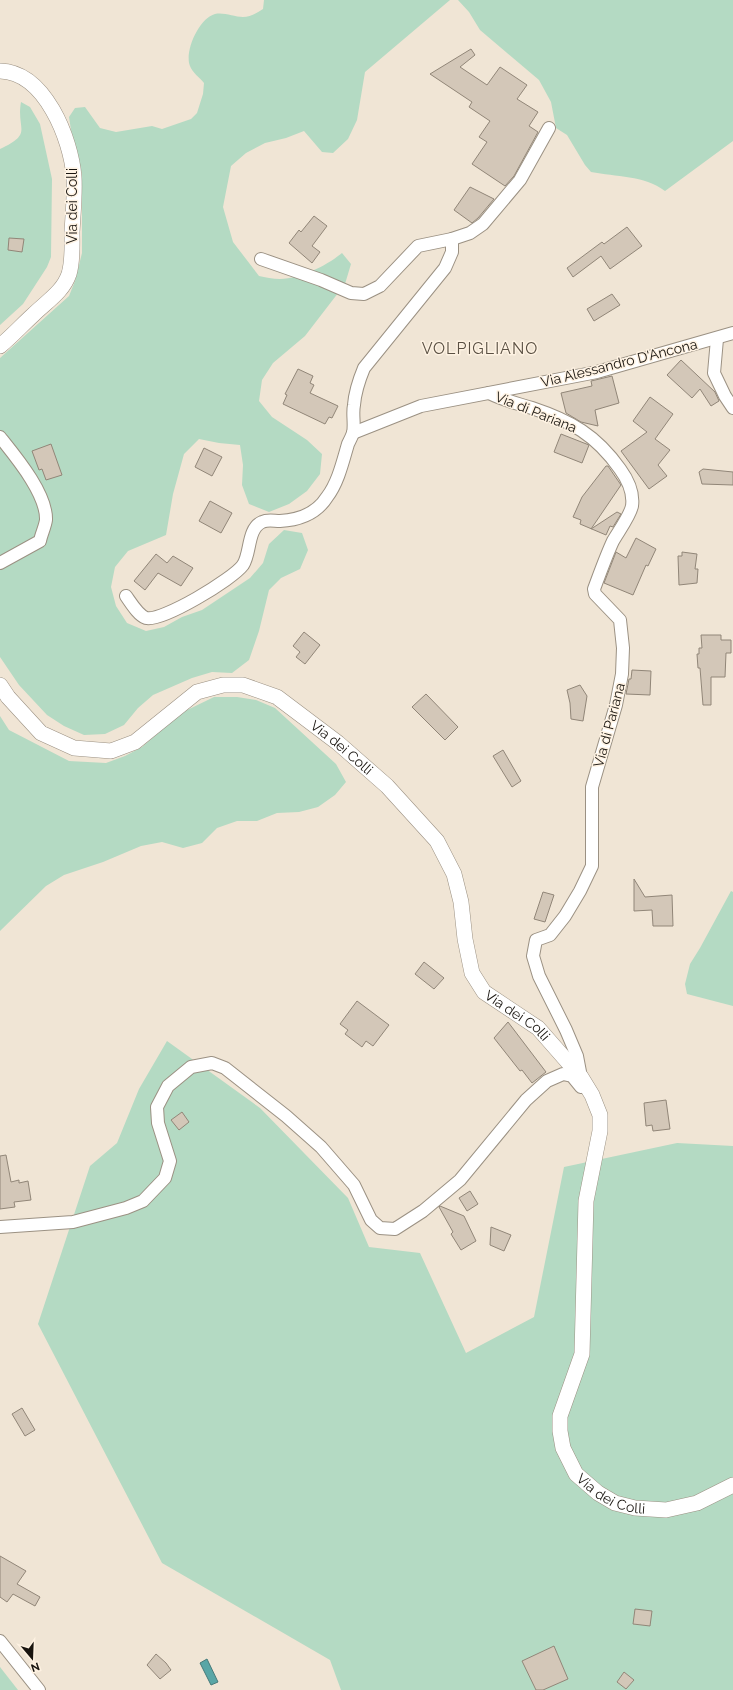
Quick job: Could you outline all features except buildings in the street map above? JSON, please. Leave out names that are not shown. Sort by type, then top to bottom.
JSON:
[{"type":"street","name":"Via dei Colli","points":[[0,71],[7,72],[28,81],[47,100],[59,122],[69,149],[74,178],[73,242],[69,274],[57,293],[0,346]]},
{"type":"street","points":[[261,259],[322,280],[351,293],[364,294],[380,286],[418,246],[452,239],[470,233],[483,224],[520,180],[549,128]]},
{"type":"street","points":[[126,596],[137,610],[145,617],[154,619],[217,587],[238,571],[244,563],[251,537],[256,527],[262,522],[300,517],[311,513],[319,507],[328,497],[333,487],[353,433],[353,406],[357,387],[364,368],[445,268],[452,252],[452,239]]},
{"type":"street","name":"Via Alessandro D'Ancona","points":[[353,433],[421,406],[597,372],[717,339],[733,333]]},
{"type":"street","points":[[717,339],[714,373],[725,396],[733,408]]},
{"type":"street","name":"Via di Pariana","points":[[489,393],[504,401],[532,408],[570,423],[586,432],[616,463],[626,477],[631,490],[632,507],[613,542],[594,589],[595,594],[620,620],[623,648],[622,674],[616,705],[592,787],[594,838],[592,866],[580,891],[564,916],[550,935],[536,940],[533,953],[539,976],[566,1030],[577,1056],[581,1077]]},
{"type":"street","points":[[0,437],[24,468],[41,496],[46,520],[40,541],[0,563]]},
{"type":"street","name":"Via dei Colli","points":[[0,685],[8,697],[41,733],[74,748],[111,751],[135,742],[197,692],[223,685],[243,685],[277,697],[338,743],[387,786],[437,841],[454,874],[461,902],[465,939],[472,973],[484,992],[538,1028],[581,1077],[592,1095],[600,1115],[600,1131],[586,1201],[582,1354],[560,1416],[560,1431],[563,1448],[576,1474],[598,1493],[615,1503],[635,1508],[666,1510],[697,1503],[733,1485]]},
{"type":"street","points":[[0,1227],[73,1222],[126,1208],[144,1201],[165,1178],[170,1161],[158,1123],[157,1108],[168,1086],[191,1067],[212,1063],[225,1068],[286,1116],[321,1147],[354,1185],[371,1220],[380,1228],[395,1229],[423,1211],[460,1180],[526,1100],[548,1081],[563,1074],[572,1076],[582,1088],[593,1118],[596,1154]]},
{"type":"street","points":[[0,1641],[39,1690]]},
{"type":"green space","points":[[264,0],[450,0],[365,72],[357,120],[348,139],[333,153],[322,152],[304,131],[286,138],[265,143],[246,153],[231,166],[223,207],[233,242],[259,276],[280,279],[305,274],[321,267],[342,253],[351,264],[345,284],[305,336],[273,363],[262,380],[259,401],[272,417],[307,440],[322,454],[320,474],[307,491],[289,504],[269,512],[249,504],[242,485],[243,465],[240,445],[199,439],[184,454],[173,494],[166,535],[128,551],[115,567],[111,587],[116,606],[127,623],[146,631],[164,627],[182,617],[202,610],[250,578],[263,563],[269,544],[284,530],[302,533],[308,550],[300,569],[281,578],[269,590],[259,631],[249,660],[232,673],[212,672],[192,678],[153,695],[138,708],[124,725],[105,734],[84,735],[64,726],[47,715],[19,685],[0,657],[0,358],[69,296],[75,281],[82,253],[82,174],[69,117],[75,108],[85,107],[100,128],[116,132],[152,126],[162,129],[191,119],[197,113],[203,94],[204,83],[192,70],[189,60],[191,44],[198,29],[209,17],[215,14],[243,17],[253,14],[263,9]]},
{"type":"green space","points":[[458,0],[733,0],[733,141],[665,191],[639,179],[591,172],[585,165],[567,135],[556,128],[551,102],[539,80],[480,30],[469,12]]},
{"type":"green space","points":[[21,102],[30,107],[40,124],[52,179],[51,257],[47,267],[23,304],[0,325],[0,149],[17,139],[20,134]]},
{"type":"green space","points":[[214,697],[237,697],[256,700],[275,708],[336,764],[346,782],[335,795],[318,807],[299,812],[277,813],[257,821],[237,821],[217,828],[202,843],[183,848],[162,842],[141,846],[103,862],[64,875],[46,886],[0,931],[0,716],[9,730],[69,761],[106,763],[125,756],[142,747],[181,713]]},
{"type":"green space","points":[[731,891],[733,892],[733,1006],[687,994],[685,984],[690,964]]},
{"type":"green space","points":[[167,1041],[260,1108],[348,1198],[369,1247],[420,1253],[466,1353],[534,1317],[564,1167],[677,1143],[733,1146],[733,1690],[341,1690],[330,1660],[162,1563],[38,1324],[90,1166],[117,1143],[139,1089]]},
{"type":"green space","points":[[0,1667],[18,1690],[0,1690]]},
{"type":"water","points":[[207,1659],[218,1682],[211,1685],[200,1663]]},
{"type":"district","name":"VOLPIGLIANO","points":[[480,348]]}]
